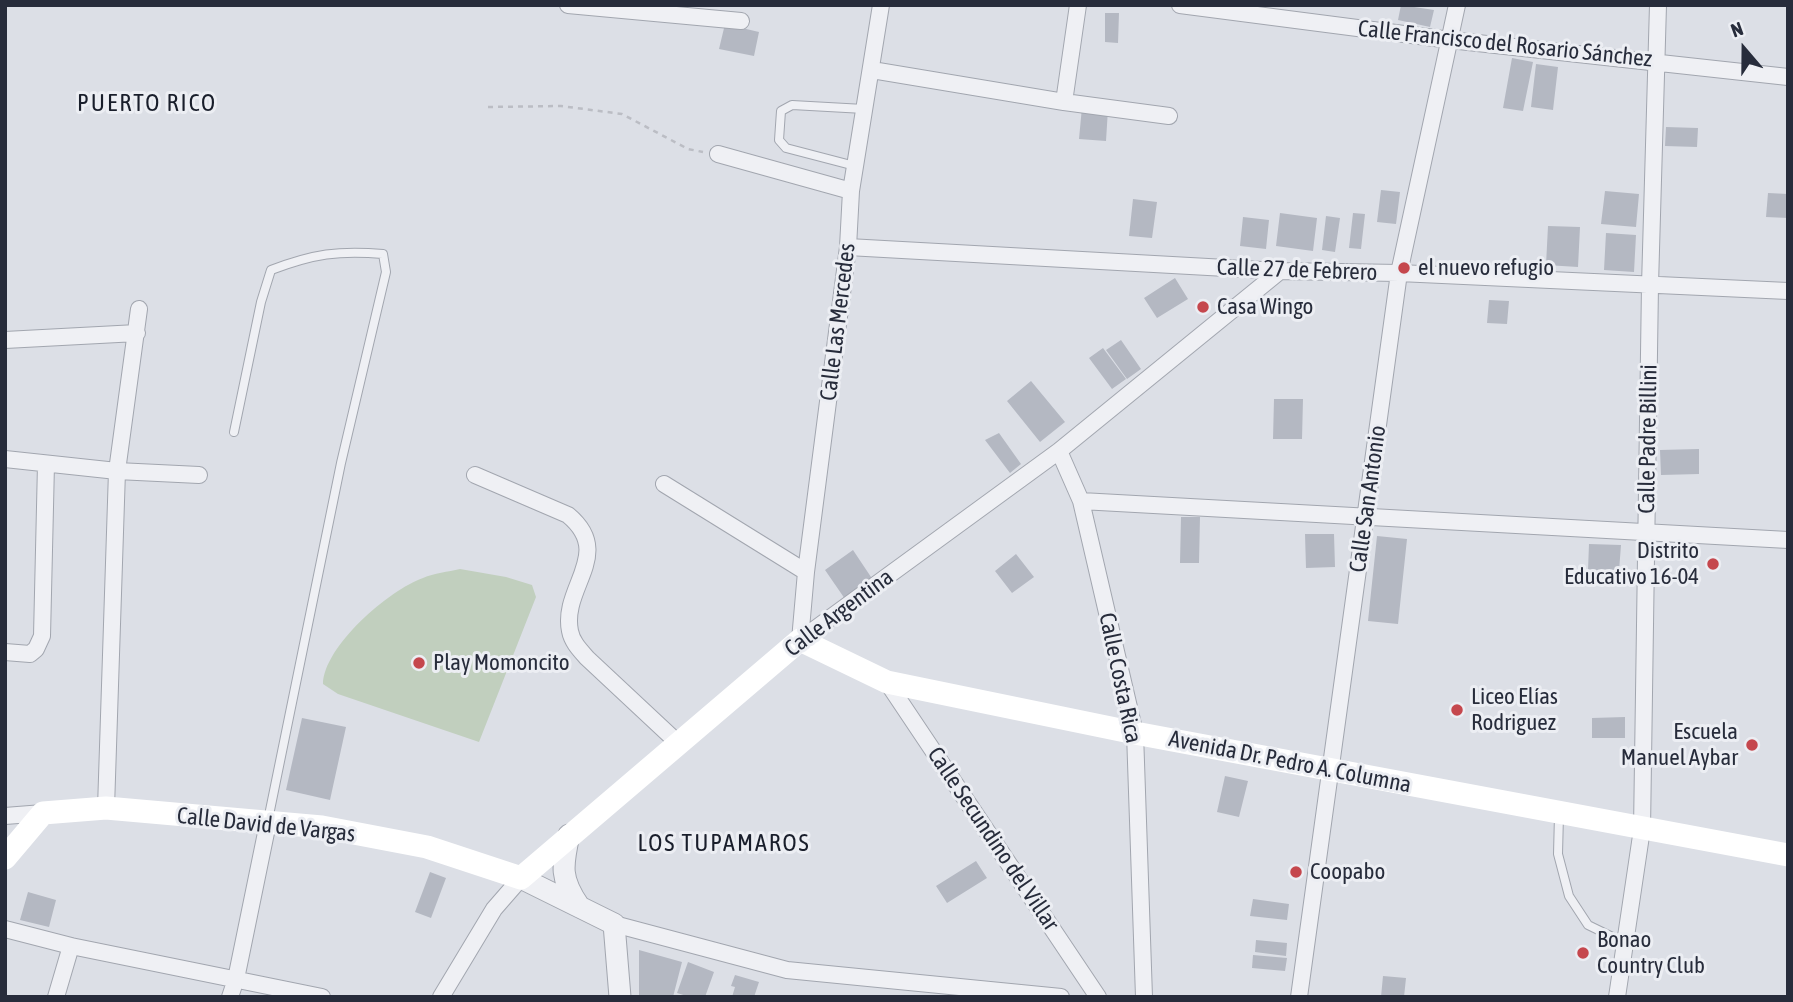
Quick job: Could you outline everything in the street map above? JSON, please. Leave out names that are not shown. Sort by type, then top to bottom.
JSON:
[{"type":"main road","name":"Avenida Dr. Pedro A. Columna","points":[[800,640],[887,682],[1135,733],[1788,855]]},
{"type":"main road","name":"Calle Argentina","points":[[521,878],[800,640]]},
{"type":"main road","name":"Calle David de Vargas","points":[[43,813],[106,808],[322,827],[427,847],[521,878]]},
{"type":"main road","points":[[5,858],[43,813]]},
{"type":"street","points":[[568,5],[741,21]]},
{"type":"street","name":"Calle Las Mercedes","points":[[800,640],[848,247],[851,191],[881,5]]},
{"type":"street","points":[[1064,102],[1078,5]]},
{"type":"street","name":"Calle Francisco del Rosario Sánchez","points":[[1180,5],[1450,40],[1788,77]]},
{"type":"street","name":"Calle San Antonio","points":[[1298,997],[1399,273],[1457,5]]},
{"type":"street","name":"Calle Padre Billini","points":[[1617,997],[1642,829],[1650,285],[1658,5]]},
{"type":"street","points":[[872,70],[1064,102],[1170,116]]},
{"type":"street","points":[[718,154],[851,191]]},
{"type":"street","name":"Calle 27 de Febrero","points":[[848,247],[1280,271],[1399,273],[1788,291]]},
{"type":"street","name":"Calle Argentina","points":[[800,640],[1059,451],[1280,271]]},
{"type":"street","points":[[106,808],[117,471],[139,309]]},
{"type":"street","points":[[5,340],[137,333]]},
{"type":"street","name":"Calle Costa Rica","points":[[1059,451],[1081,501],[1135,733],[1144,997]]},
{"type":"street","points":[[5,459],[117,471],[198,475]]},
{"type":"street","points":[[5,652],[30,654],[36,649],[42,636],[46,464]]},
{"type":"street","points":[[475,475],[568,515],[578,523],[586,535],[588,558],[572,605],[570,633],[576,646],[587,658],[678,743]]},
{"type":"street","points":[[664,484],[807,572]]},
{"type":"street","points":[[1081,501],[1788,540]]},
{"type":"street","name":"Calle Secundino del Villar","points":[[887,682],[1098,997]]},
{"type":"street","name":"Calle David de Vargas","points":[[5,816],[43,813]]},
{"type":"street","points":[[230,997],[268,823]]},
{"type":"street","points":[[569,835],[563,864],[566,888],[579,906]]},
{"type":"street","points":[[521,878],[614,924],[787,970],[1061,997]]},
{"type":"street","name":"Calle Argentina","points":[[441,997],[494,909],[521,878]]},
{"type":"street","points":[[614,924],[620,997]]},
{"type":"street","points":[[5,929],[71,946],[322,997]]},
{"type":"street","points":[[56,997],[71,946]]},
{"type":"lane","points":[[855,166],[786,148],[779,140],[781,111],[792,105],[865,109]]},
{"type":"lane","points":[[234,432],[261,302],[271,270],[307,256],[355,252],[383,254],[386,272],[341,463],[268,823]]},
{"type":"lane","points":[[1559,813],[1558,854],[1569,896],[1588,925],[1625,943]]},
{"type":"path","points":[[488,107],[561,106],[622,114],[688,149],[718,154]]},
{"type":"green space","name":"Play Momoncito","points":[[460,569],[506,577],[532,585],[536,597],[479,742],[338,694],[323,684],[326,669],[334,653],[346,637],[377,607],[409,584]]},
{"type":"building","points":[[1401,5],[1434,10],[1430,27],[1398,20]]},
{"type":"building","points":[[1105,13],[1119,13],[1118,43],[1105,42]]},
{"type":"building","points":[[725,24],[759,32],[754,56],[719,49]]},
{"type":"building","points":[[1512,58],[1533,62],[1523,111],[1503,108]]},
{"type":"building","points":[[1536,64],[1558,67],[1553,110],[1531,107]]},
{"type":"building","points":[[1082,107],[1108,109],[1106,141],[1079,139]]},
{"type":"building","points":[[1666,127],[1698,128],[1697,147],[1665,146]]},
{"type":"building","points":[[1381,190],[1400,192],[1396,224],[1377,222]]},
{"type":"building","points":[[1605,191],[1639,194],[1636,227],[1601,224]]},
{"type":"building","points":[[1768,193],[1788,194],[1788,218],[1766,217]]},
{"type":"building","points":[[1133,199],[1157,202],[1152,238],[1129,236]]},
{"type":"building","points":[[1280,213],[1317,218],[1313,251],[1276,246]]},
{"type":"building","points":[[1353,213],[1365,214],[1361,249],[1349,248]]},
{"type":"building","points":[[1326,216],[1340,218],[1335,252],[1322,250]]},
{"type":"building","points":[[1243,217],[1269,220],[1266,249],[1240,246]]},
{"type":"building","points":[[1548,226],[1580,227],[1578,267],[1546,265]]},
{"type":"building","points":[[1606,233],[1636,235],[1634,272],[1604,270]]},
{"type":"building","points":[[1175,278],[1188,299],[1157,318],[1144,298]]},
{"type":"building","points":[[1489,300],[1509,301],[1507,324],[1487,323]]},
{"type":"building","points":[[1121,340],[1141,369],[1127,379],[1106,350]]},
{"type":"building","points":[[1103,348],[1126,379],[1112,389],[1089,358]]},
{"type":"building","points":[[1031,381],[1065,422],[1040,442],[1007,401]]},
{"type":"building","points":[[1274,399],[1303,399],[1302,439],[1273,439]]},
{"type":"building","points":[[999,433],[1021,464],[1010,473],[985,440]]},
{"type":"building","points":[[1699,449],[1699,474],[1661,475],[1660,450]]},
{"type":"building","points":[[1181,517],[1200,517],[1199,563],[1180,563]]},
{"type":"building","points":[[1305,534],[1334,534],[1335,567],[1306,568]]},
{"type":"building","points":[[1377,536],[1407,539],[1398,624],[1368,621]]},
{"type":"building","points":[[1589,544],[1621,545],[1619,571],[1588,570]]},
{"type":"building","points":[[853,550],[873,580],[845,599],[825,570]]},
{"type":"building","points":[[1016,554],[1034,577],[1012,593],[995,571]]},
{"type":"building","points":[[1625,717],[1625,738],[1592,738],[1592,718]]},
{"type":"building","points":[[302,718],[346,727],[330,800],[286,790]]},
{"type":"building","points":[[1225,776],[1248,781],[1239,817],[1217,812]]},
{"type":"building","points":[[976,861],[987,878],[947,903],[936,886]]},
{"type":"building","points":[[430,872],[446,878],[431,918],[415,912]]},
{"type":"building","points":[[28,892],[56,900],[49,927],[20,920]]},
{"type":"building","points":[[1253,899],[1289,904],[1287,920],[1250,916]]},
{"type":"building","points":[[1256,940],[1287,943],[1286,956],[1255,952]]},
{"type":"building","points":[[639,950],[682,962],[673,997],[639,997]]},
{"type":"building","points":[[1253,955],[1287,958],[1285,971],[1252,968]]},
{"type":"building","points":[[688,962],[714,972],[705,997],[690,997],[677,993]]},
{"type":"building","points":[[735,975],[759,982],[754,997],[732,997],[735,987],[731,986]]},
{"type":"building","points":[[1383,976],[1406,978],[1404,997],[1381,997]]},
{"type":"place","name":"el nuevo refugio","points":[[1404,268]]},
{"type":"place","name":"Casa Wingo","points":[[1203,307]]},
{"type":"place","name":"Distrito Educativo 16-04","points":[[1713,564]]},
{"type":"place","name":"Play Momoncito","points":[[419,663]]},
{"type":"place","name":"Liceo Elías Rodriguez","points":[[1457,710]]},
{"type":"place","name":"Escuela Manuel Aybar","points":[[1752,745]]},
{"type":"place","name":"Coopabo","points":[[1296,872]]},
{"type":"place","name":"Bonao Country Club","points":[[1583,953]]},
{"type":"district","name":"PUERTO RICO","points":[[147,103]]},
{"type":"district","name":"LOS TUPAMAROS","points":[[724,843]]}]
